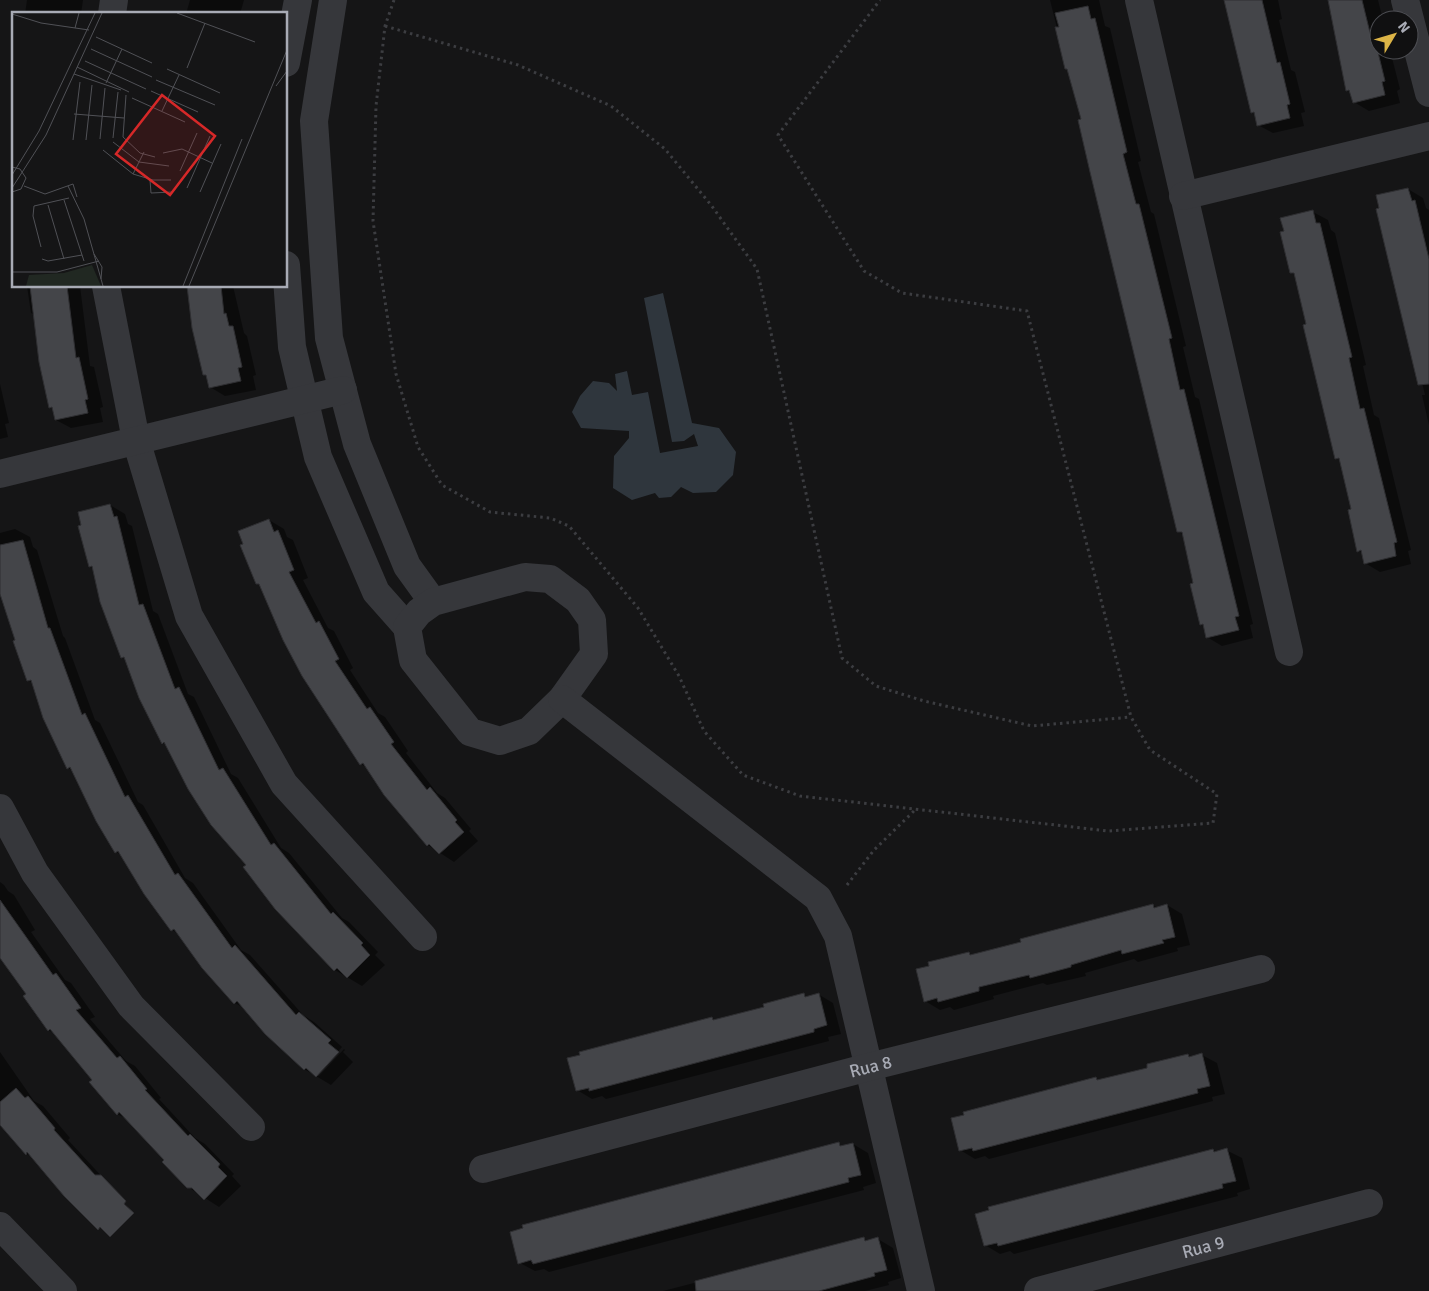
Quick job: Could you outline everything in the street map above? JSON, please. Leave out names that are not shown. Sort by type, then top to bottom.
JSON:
[{"type":"street","points":[[288,52],[298,0]]},
{"type":"street","points":[[333,0],[314,121],[329,338],[357,444],[407,566],[433,602]]},
{"type":"street","points":[[1139,0],[1289,652]]},
{"type":"street","points":[[1405,0],[1429,93]]},
{"type":"street","points":[[1183,196],[1429,136]]},
{"type":"street","points":[[106,288],[136,440],[189,616],[284,784],[422,937]]},
{"type":"street","points":[[288,288],[292,347],[318,457],[376,592],[407,627],[413,660],[470,732],[500,741],[529,731],[562,699],[594,654],[592,620],[578,600],[550,579],[525,577],[433,602],[419,612],[407,627]]},
{"type":"street","points":[[0,474],[343,390]]},
{"type":"street","points":[[562,699],[818,898],[838,936],[921,1291]]},
{"type":"street","points":[[1,810],[35,873],[131,1006],[251,1127]]},
{"type":"street","name":"Rua 8","points":[[483,1169],[869,1067],[1261,969]]},
{"type":"street","name":"Rua 9","points":[[1038,1291],[1368,1203]]},
{"type":"street","points":[[0,1226],[62,1291]]},
{"type":"path","points":[[394,0],[385,26],[376,106],[373,221],[396,374],[418,447],[442,485],[490,512],[550,518],[569,526],[638,608],[679,676],[704,731],[743,775],[800,796],[1108,831],[1213,823],[1217,794],[1150,750],[1131,717],[1027,311],[902,293],[864,271],[778,135],[880,0]]},
{"type":"path","points":[[385,26],[518,65],[611,106],[665,149],[711,205],[757,268],[842,658],[876,686],[924,701],[1032,726],[1131,717]]},
{"type":"path","points":[[825,913],[874,850],[915,810]]},
{"type":"shaded area","points":[[663,293],[692,423],[719,428],[736,452],[733,475],[716,492],[693,493],[681,487],[671,497],[659,498],[655,493],[632,500],[613,488],[614,456],[629,438],[629,431],[581,428],[572,412],[580,396],[593,381],[609,383],[617,391],[615,374],[627,371],[632,395],[648,392],[660,453],[698,446],[694,434],[684,441],[672,442],[644,298]]},
{"type":"building","points":[[1224,0],[1262,0],[1277,63],[1280,62],[1290,104],[1287,105],[1290,118],[1257,126],[1254,112],[1251,113]]},
{"type":"building","points":[[1328,0],[1362,0],[1369,29],[1369,60],[1380,60],[1385,81],[1382,82],[1385,95],[1353,103],[1349,90],[1346,91]]},
{"type":"building","points":[[1088,6],[1091,19],[1095,18],[1127,152],[1123,154],[1136,204],[1139,204],[1172,338],[1169,339],[1180,390],[1184,389],[1239,616],[1235,617],[1239,630],[1206,638],[1203,624],[1200,625],[1190,584],[1193,583],[1182,532],[1177,532],[1090,172],[1078,120],[1081,119],[1067,69],[1065,69],[1055,27],[1059,27],[1055,13]]},
{"type":"building","points":[[1408,188],[1412,201],[1415,200],[1429,259],[1429,384],[1418,385],[1376,209],[1379,208],[1376,195]]},
{"type":"building","points":[[1313,210],[1316,223],[1320,223],[1352,357],[1349,358],[1360,409],[1364,408],[1397,542],[1394,543],[1396,556],[1364,564],[1361,550],[1357,552],[1348,510],[1351,509],[1339,458],[1335,459],[1303,325],[1306,324],[1294,273],[1290,273],[1280,232],[1284,231],[1280,218]]},
{"type":"building","points":[[30,288],[67,288],[76,358],[79,357],[88,399],[85,400],[88,413],[55,420],[52,407],[49,408],[39,362]]},
{"type":"building","points":[[187,288],[221,288],[224,314],[226,313],[229,326],[233,326],[242,367],[238,368],[241,381],[209,388],[206,375],[203,375],[192,328]]},
{"type":"building","points":[[110,504],[114,517],[117,516],[139,605],[143,604],[175,689],[179,687],[219,770],[223,768],[271,845],[274,843],[331,914],[333,912],[363,943],[361,945],[370,955],[347,978],[337,968],[334,971],[275,909],[243,867],[246,865],[211,825],[188,789],[164,742],[162,744],[139,698],[124,657],[121,658],[100,602],[92,566],[89,567],[78,526],[81,525],[78,512]]},
{"type":"building","points":[[269,519],[274,532],[278,530],[294,570],[289,572],[316,623],[319,621],[339,659],[335,661],[367,709],[370,707],[394,742],[391,744],[427,790],[430,787],[457,820],[455,822],[464,832],[439,854],[429,844],[427,846],[384,795],[363,763],[360,765],[302,676],[283,640],[259,584],[256,584],[240,545],[243,544],[238,531]]},
{"type":"building","points":[[23,540],[48,628],[50,628],[82,715],[85,713],[125,797],[128,795],[175,875],[178,873],[232,948],[235,945],[296,1015],[299,1012],[331,1040],[328,1043],[339,1052],[316,1077],[306,1068],[304,1070],[265,1034],[237,1001],[234,1004],[202,968],[174,929],[171,931],[144,894],[118,851],[115,853],[96,821],[70,767],[67,769],[43,718],[31,680],[27,681],[13,641],[15,640],[0,594],[0,545]]},
{"type":"building","points":[[0,900],[53,975],[56,973],[81,1008],[76,1010],[117,1058],[120,1056],[147,1089],[145,1090],[188,1136],[190,1134],[220,1164],[218,1167],[227,1176],[204,1200],[192,1188],[187,1188],[162,1162],[164,1160],[119,1112],[117,1115],[89,1082],[92,1080],[50,1029],[48,1031],[23,996],[26,994],[0,958]]},
{"type":"building","points":[[1153,904],[1154,908],[1167,904],[1175,937],[1162,940],[1164,943],[1122,954],[1121,950],[1071,965],[1071,967],[1030,978],[1029,975],[979,987],[979,991],[938,1002],[937,998],[924,1002],[916,969],[929,966],[928,962],[969,952],[970,955],[1021,942],[1020,939]]},
{"type":"building","points":[[804,993],[805,997],[819,993],[827,1025],[814,1029],[814,1032],[589,1091],[589,1088],[576,1091],[567,1058],[580,1055],[579,1052],[712,1017],[713,1020],[764,1007],[763,1004]]},
{"type":"building","points":[[1202,1053],[1210,1086],[1197,1089],[1198,1093],[973,1151],[972,1148],[959,1151],[951,1118],[964,1115],[963,1112],[1096,1077],[1097,1080],[1147,1068],[1147,1064],[1188,1054],[1189,1057]]},
{"type":"building","points":[[16,1088],[25,1098],[28,1096],[55,1128],[54,1130],[95,1175],[101,1175],[126,1201],[124,1204],[134,1213],[110,1237],[100,1227],[98,1230],[64,1196],[27,1152],[26,1155],[0,1125],[0,1102]]},
{"type":"building","points":[[839,1142],[840,1146],[853,1143],[861,1175],[848,1178],[849,1182],[533,1264],[531,1260],[518,1264],[510,1232],[523,1228],[522,1225]]},
{"type":"building","points":[[1227,1148],[1236,1181],[1222,1184],[1223,1188],[998,1246],[997,1243],[984,1246],[975,1214],[989,1210],[988,1207],[1213,1149],[1214,1152]]},
{"type":"building","points":[[864,1237],[865,1241],[878,1237],[887,1270],[874,1273],[875,1276],[819,1291],[696,1291],[695,1281]]}]
